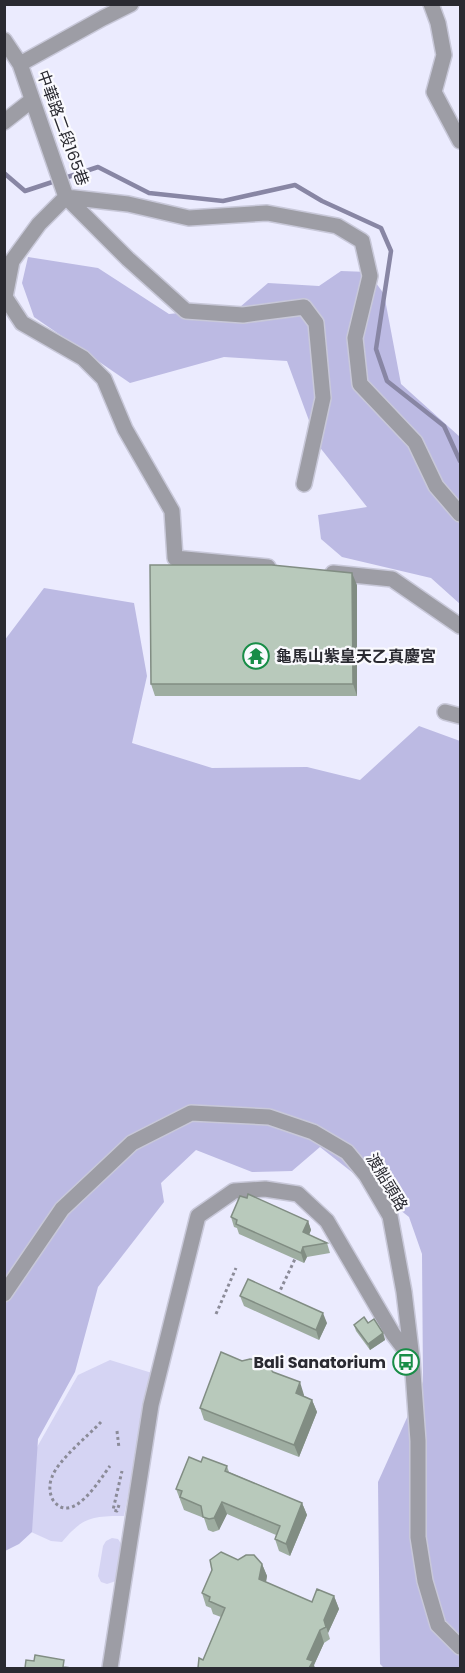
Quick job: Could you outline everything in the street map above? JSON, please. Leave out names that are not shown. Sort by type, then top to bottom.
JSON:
[{"type":"street","points":[[20,64],[131,4]]},
{"type":"street","points":[[431,4],[438,23],[444,55],[434,92],[460,141]]},
{"type":"street","name":"中華路二段165巷","points":[[4,40],[20,64],[64,193],[129,204],[189,218],[267,213],[337,226],[362,241],[370,276],[355,338],[360,384],[415,442],[436,486],[460,514]]},
{"type":"street","points":[[4,122],[32,100]]},
{"type":"street","points":[[278,568],[175,558],[172,511],[125,429],[104,379],[83,358],[22,323],[5,297],[12,261],[64,193],[128,259],[186,311],[243,315],[304,307],[316,323],[323,398],[304,484]]},
{"type":"street","points":[[323,572],[392,579],[460,626]]},
{"type":"street","name":"渡船頭路","points":[[4,1294],[62,1209],[132,1143],[191,1113],[269,1117],[313,1132],[347,1152],[366,1175],[390,1216],[404,1292],[412,1359],[418,1441],[418,1537],[425,1581],[438,1625],[460,1647]]},
{"type":"street","points":[[110,1668],[151,1405],[198,1216],[234,1191],[265,1189],[298,1194],[327,1221],[393,1334],[412,1359]]},
{"type":"path","points":[[276,1300],[295,1259]]},
{"type":"path","points":[[216,1314],[236,1268]]},
{"type":"path","points":[[101,1422],[56,1470],[51,1479],[50,1488],[54,1501],[59,1506],[69,1508],[76,1506],[87,1497],[110,1466]]},
{"type":"path","points":[[117,1431],[119,1448]]},
{"type":"shaded area","points":[[28,257],[98,268],[169,314],[240,307],[268,283],[319,286],[341,271],[368,272],[384,294],[401,384],[460,437],[460,604],[431,578],[342,557],[321,539],[318,515],[367,507],[318,445],[287,361],[224,357],[130,383],[34,317],[22,283]]},
{"type":"shaded area","points":[[44,588],[134,603],[147,676],[132,743],[212,768],[307,767],[360,780],[419,726],[460,741],[460,1668],[384,1668],[380,1664],[378,1482],[423,1382],[422,1254],[409,1217],[320,1147],[292,1171],[252,1172],[196,1150],[161,1183],[164,1202],[98,1287],[75,1372],[38,1439],[32,1532],[19,1544],[5,1551],[4,641]]},
{"type":"shaded area","points":[[110,1360],[152,1373],[124,1516],[89,1520],[76,1527],[62,1542],[51,1541],[29,1531],[28,1463],[78,1375]]},
{"type":"shaded area","points":[[112,1538],[118,1539],[122,1545],[116,1581],[107,1584],[101,1582],[98,1576],[103,1546]]},
{"type":"building","name":"龜馬山紫皇天乙真慶宮","points":[[150,565],[272,565],[352,573],[353,684],[151,684]]},
{"type":"building","points":[[248,1194],[308,1221],[303,1232],[327,1243],[303,1247],[301,1253],[236,1224],[237,1220],[231,1217],[240,1196],[247,1198]]},
{"type":"building","points":[[248,1279],[323,1313],[316,1330],[240,1296]]},
{"type":"building","points":[[364,1317],[368,1323],[374,1319],[383,1333],[368,1344],[354,1325]]},
{"type":"building","points":[[221,1352],[242,1361],[250,1359],[264,1361],[273,1372],[300,1382],[296,1393],[312,1400],[294,1445],[200,1408]]},
{"type":"building","points":[[189,1457],[201,1462],[203,1457],[227,1466],[225,1471],[302,1503],[286,1544],[275,1539],[280,1526],[222,1502],[214,1518],[209,1519],[203,1517],[201,1506],[180,1497],[182,1491],[176,1489]]},
{"type":"building","points":[[221,1552],[238,1560],[246,1555],[254,1555],[262,1564],[259,1579],[312,1602],[317,1589],[334,1596],[324,1620],[326,1627],[320,1630],[307,1659],[313,1661],[309,1668],[198,1668],[199,1658],[203,1660],[225,1608],[209,1601],[210,1597],[202,1593],[212,1570],[210,1560]]},
{"type":"building","points":[[35,1655],[64,1660],[63,1667],[72,1668],[25,1668],[26,1660],[34,1661]]},
{"type":"waterway","points":[[4,173],[25,191],[98,167],[149,193],[223,201],[295,185],[322,201],[381,228],[391,251],[376,349],[387,381],[444,426],[460,461]]},
{"type":"place","name":"龜馬山紫皇天乙真慶宮","points":[[256,656]]},
{"type":"place","name":"Bali Sanatorium","points":[[406,1362]]}]
